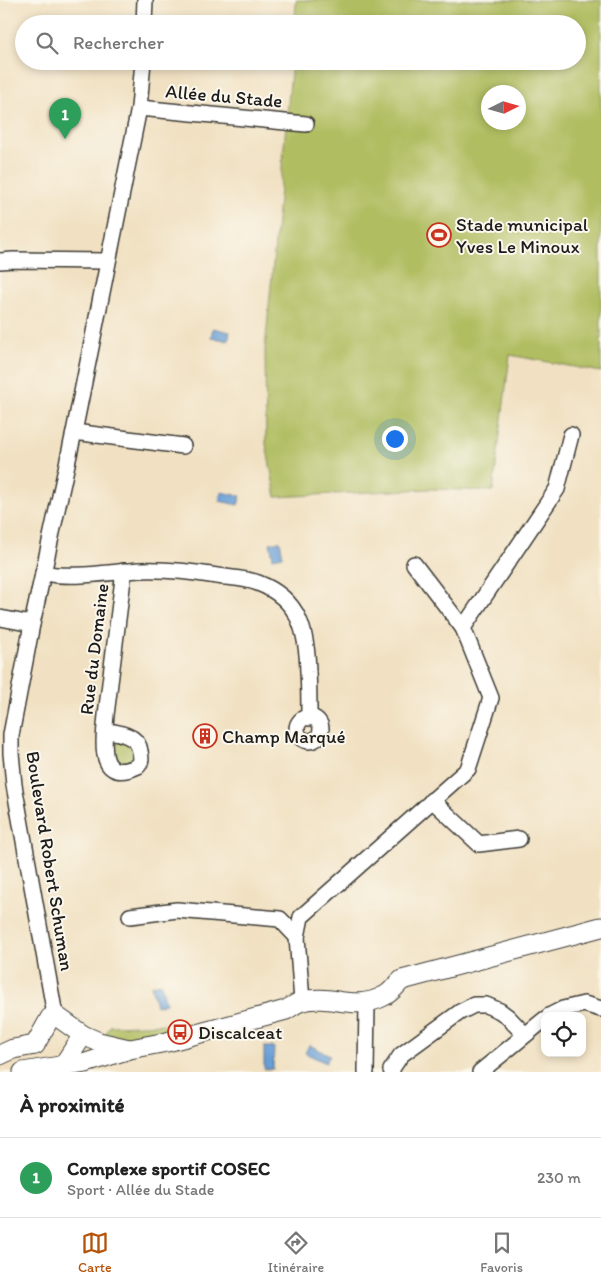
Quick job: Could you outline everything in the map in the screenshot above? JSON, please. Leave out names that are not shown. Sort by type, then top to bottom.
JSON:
[{"type":"main road","points":[[23,1072],[86,1063],[130,1049],[167,1042],[286,1010],[302,1001],[330,1000],[349,1004],[367,1003],[386,996],[402,980],[601,927]]},
{"type":"main road","points":[[36,1045],[50,1018],[55,1015],[83,1034],[99,1042],[130,1049]]},
{"type":"main road","points":[[61,1067],[83,1034]]},
{"type":"main road","points":[[0,1055],[13,1049],[36,1045]]},
{"type":"main road","points":[[36,1045],[61,1067]]},
{"type":"street","points":[[144,15],[145,0]]},
{"type":"street","name":"Boulevard Robert Schuman","points":[[55,1015],[14,785],[5,753],[74,432],[140,108],[142,70]]},
{"type":"street","name":"Allée du Stade","points":[[140,108],[306,124]]},
{"type":"street","points":[[0,261],[108,261]]},
{"type":"street","points":[[74,432],[183,446]]},
{"type":"street","points":[[463,628],[557,488],[570,435]]},
{"type":"street","points":[[302,1001],[297,937],[302,917],[468,770],[491,698],[463,628],[414,564]]},
{"type":"street","points":[[43,572],[60,575],[151,570],[179,571],[258,583],[278,594],[296,612],[305,634],[308,650],[309,718]]},
{"type":"street","name":"Rue du Domaine","points":[[105,731],[124,572]]},
{"type":"street","points":[[0,618],[32,624]]},
{"type":"street","points":[[432,800],[479,844],[519,839]]},
{"type":"street","points":[[130,916],[177,910],[280,919],[297,937]]},
{"type":"street","points":[[366,1072],[367,1003]]},
{"type":"street","points":[[556,1012],[563,1008],[584,1004],[601,1009]]},
{"type":"street","points":[[392,1072],[391,1070],[401,1055],[460,1012],[474,1005],[486,1005],[500,1011],[524,1034]]},
{"type":"street","points":[[480,1072],[541,1022]]},
{"type":"green space","name":"Stade municipal Yves Le Minoux","points":[[296,0],[601,0],[601,372],[510,355],[493,491],[430,489],[276,497],[266,444],[265,349],[291,70],[586,70],[586,15],[295,15]]},
{"type":"green space","points":[[114,739],[131,743],[133,764],[111,763],[111,741]]},
{"type":"green space","points":[[170,1024],[172,1031],[133,1040],[104,1037],[110,1026]]},
{"type":"water","points":[[213,328],[230,332],[228,341],[211,337]]},
{"type":"water","points":[[221,492],[241,496],[238,505],[219,501]]},
{"type":"water","points":[[280,541],[283,556],[273,558],[270,543]]},
{"type":"water","points":[[161,983],[166,1003],[156,1006],[151,985]]},
{"type":"water","points":[[309,1045],[330,1055],[326,1063],[305,1053]]},
{"type":"water","points":[[264,1047],[274,1047],[273,1069],[264,1069]]},
{"type":"place","name":"Complexe sportif COSEC","points":[[65,139]]},
{"type":"place","name":"Stade municipal Yves Le Minoux","points":[[439,235]]},
{"type":"place","name":"Champ Marqué","points":[[205,736]]},
{"type":"place","name":"Discalceat","points":[[180,1032]]}]
